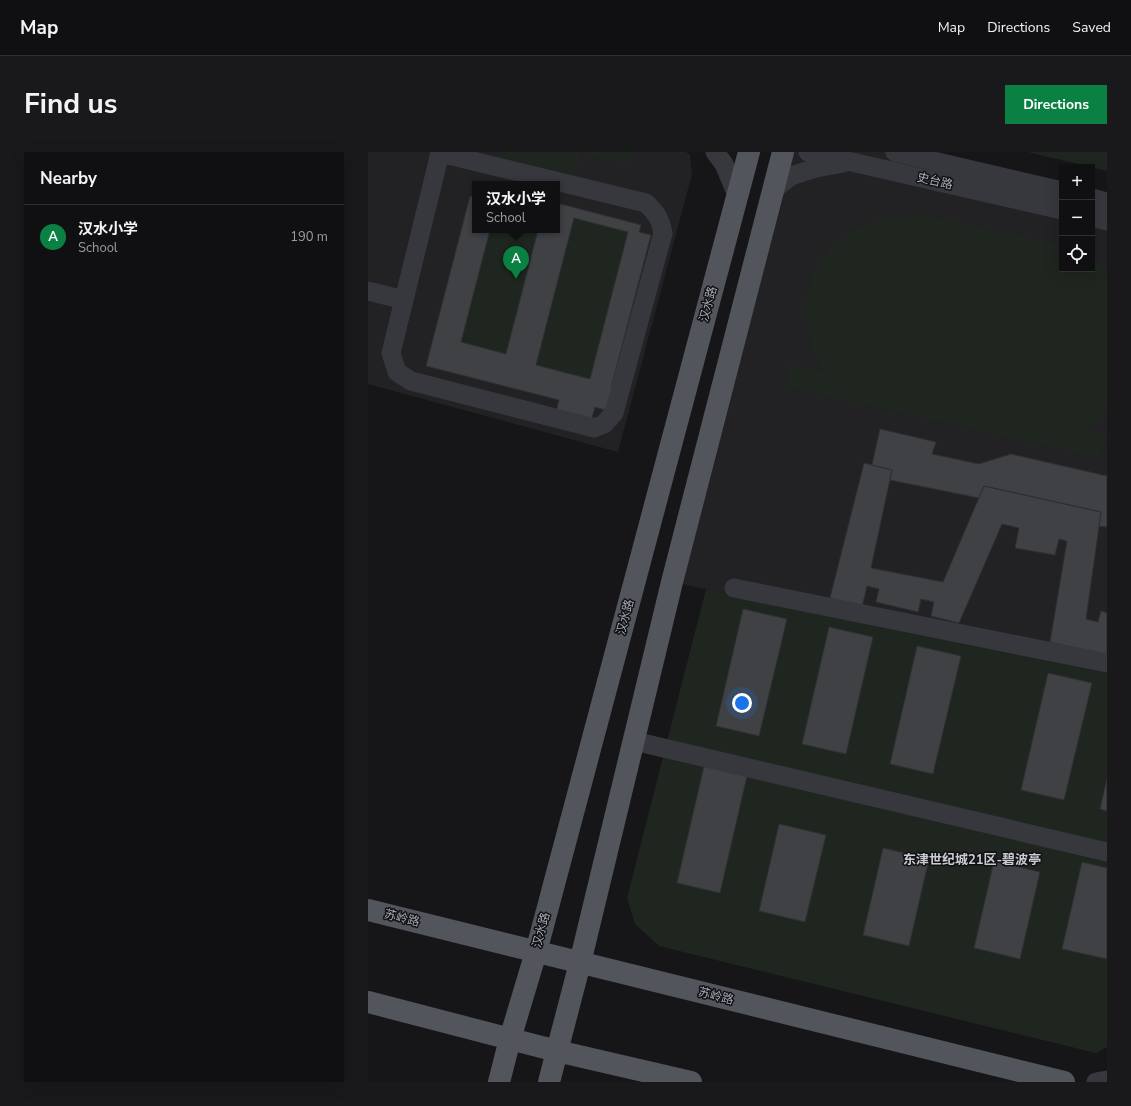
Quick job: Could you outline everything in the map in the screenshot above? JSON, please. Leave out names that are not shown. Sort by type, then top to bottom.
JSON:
[{"type":"main road","name":"汉水路","points":[[499,1082],[536,952],[749,152]]},
{"type":"main road","points":[[549,1082],[580,962],[672,582],[782,152]]},
{"type":"main road","name":"苏岭路","points":[[368,910],[1064,1082]]},
{"type":"main road","points":[[368,1002],[557,1051],[691,1082]]},
{"type":"street","points":[[557,181],[440,152],[391,353],[397,372],[412,381],[594,428],[604,424],[614,413],[663,233],[660,220],[646,203],[560,182]]},
{"type":"street","points":[[715,152],[724,164],[737,195]]},
{"type":"street","name":"史台路","points":[[808,152],[1059,209]]},
{"type":"street","name":"史台路","points":[[895,152],[1059,190]]},
{"type":"street","points":[[773,190],[791,176],[816,168],[850,162]]},
{"type":"street","points":[[1095,199],[1107,202]]},
{"type":"street","points":[[1095,218],[1107,221]]},
{"type":"street","points":[[368,291],[404,300]]},
{"type":"street","points":[[734,588],[1107,663]]},
{"type":"street","points":[[634,741],[1107,852]]},
{"type":"street","points":[[1096,1082],[1107,1080]]},
{"type":"shaded area","points":[[368,152],[686,152],[690,155],[692,174],[618,452],[368,384]]},
{"type":"shaded area","points":[[503,152],[581,152],[573,181],[500,160]]},
{"type":"shaded area","points":[[588,152],[632,152],[629,165],[587,155]]},
{"type":"shaded area","points":[[783,152],[895,152],[1059,190],[1059,272],[1095,272],[1095,199],[1107,202],[1107,673],[672,582]]},
{"type":"shaded area","points":[[1028,152],[1107,152],[1107,171],[1095,168],[1095,164],[1078,164]]},
{"type":"shaded area","points":[[924,215],[1059,244],[1059,272],[1095,272],[1095,260],[1107,271],[1107,412],[1086,430],[1107,434],[1101,458],[786,387],[790,364],[825,372],[814,354],[808,334],[805,305],[813,273],[829,249],[858,228],[886,216]]},
{"type":"shaded area","points":[[574,218],[628,232],[590,379],[536,365]]},
{"type":"shaded area","points":[[489,233],[537,233],[506,354],[461,342]]},
{"type":"shaded area","points":[[706,589],[1107,673],[1107,1047],[1096,1053],[659,946],[635,924],[627,898]]},
{"type":"building","points":[[470,196],[472,196],[472,233],[489,233],[461,342],[506,354],[537,233],[560,233],[560,204],[641,225],[639,232],[651,235],[612,384],[612,412],[595,407],[591,421],[556,412],[559,400],[426,366]],"holes":[[[574,218],[628,232],[590,379],[536,365]]]},
{"type":"building","points":[[880,429],[936,442],[932,454],[979,464],[1011,454],[1107,476],[1107,527],[1099,526],[1101,512],[984,486],[979,498],[890,480],[892,470],[872,465]]},
{"type":"building","points":[[864,463],[892,470],[871,568],[943,582],[984,486],[1101,512],[1086,619],[1098,622],[1101,611],[1107,613],[1107,655],[1050,642],[1067,541],[1059,539],[1055,555],[1015,548],[1019,528],[1002,524],[959,623],[931,616],[934,602],[921,599],[918,612],[876,602],[879,589],[867,586],[862,607],[830,598]]},
{"type":"building","points":[[743,609],[787,619],[759,736],[716,726]]},
{"type":"building","points":[[829,627],[873,637],[846,754],[802,744]]},
{"type":"building","points":[[917,646],[961,656],[933,774],[890,764]]},
{"type":"building","points":[[1048,673],[1092,683],[1064,800],[1021,790]]},
{"type":"building","points":[[704,766],[747,776],[720,893],[677,883]]},
{"type":"building","points":[[1107,778],[1107,811],[1100,809]]},
{"type":"building","points":[[779,824],[826,835],[805,922],[759,911]]},
{"type":"building","points":[[883,848],[929,859],[909,946],[863,935]]},
{"type":"building","points":[[994,861],[1040,872],[1020,959],[974,948]]},
{"type":"building","points":[[1082,862],[1107,868],[1107,959],[1062,949]]},
{"type":"place","name":"汉水小学","points":[[516,279]]},
{"type":"district","name":"东津世纪城21区-碧波亭","points":[[972,860]]}]
